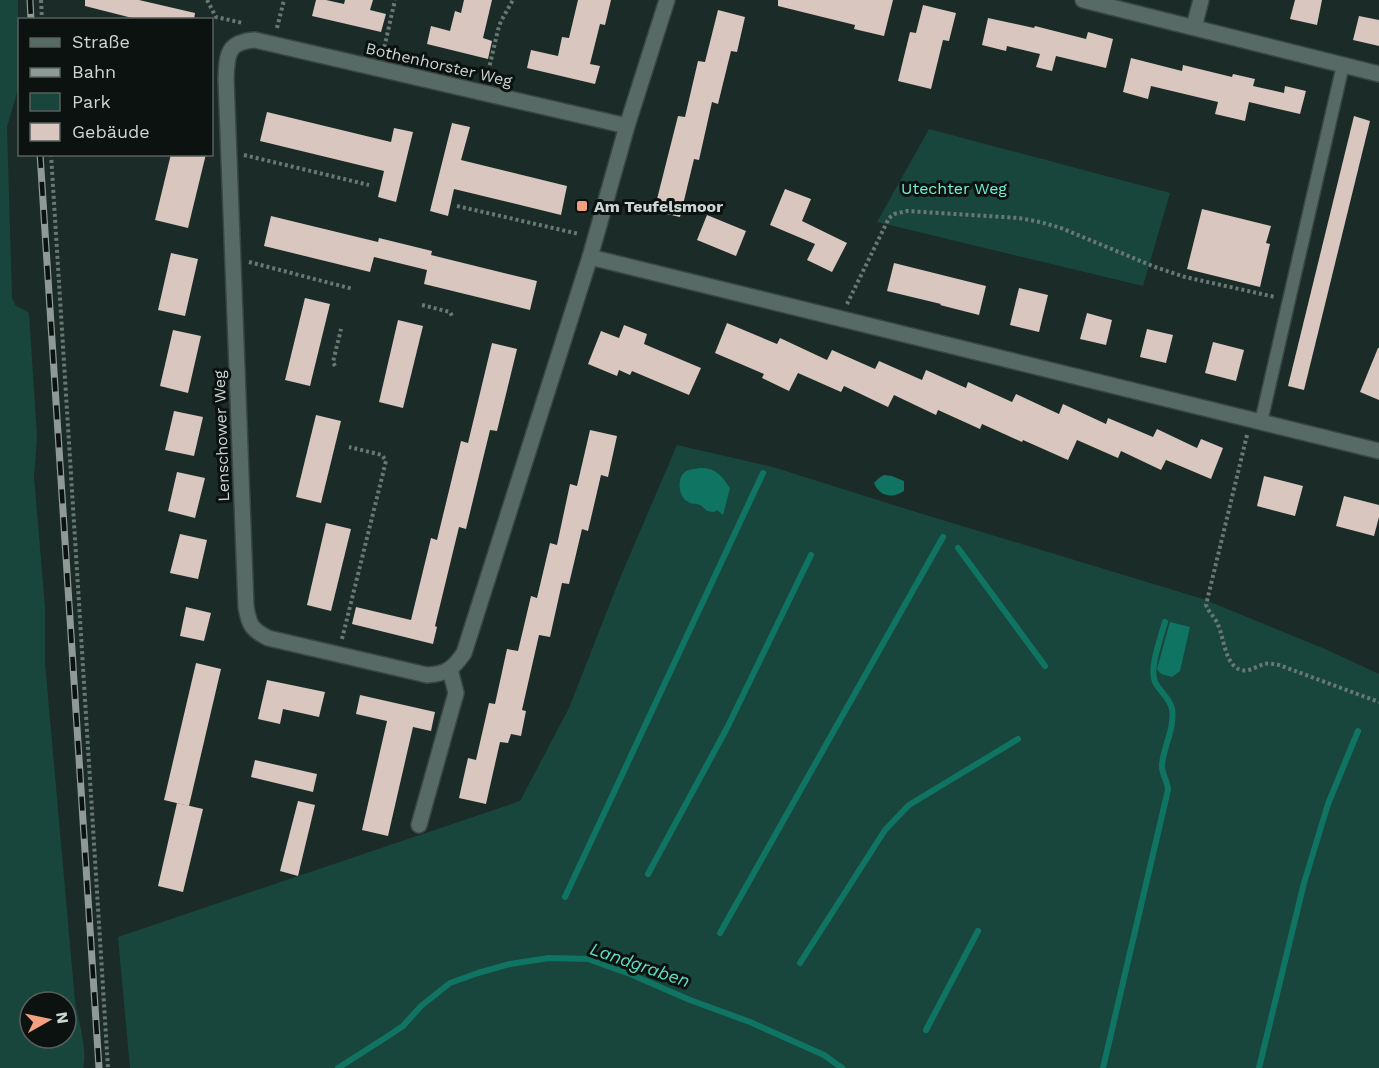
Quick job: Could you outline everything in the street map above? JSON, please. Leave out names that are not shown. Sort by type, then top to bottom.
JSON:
[{"type":"street","points":[[419,825],[456,693],[450,669],[464,653],[590,256],[627,126],[667,0]]},
{"type":"street","points":[[1083,0],[1379,74]]},
{"type":"street","points":[[1194,27],[1201,0]]},
{"type":"street","name":"Bothenhorster Weg","points":[[248,40],[274,44],[627,126]]},
{"type":"street","name":"Lenschower Weg","points":[[248,40],[232,47],[227,60],[226,79],[247,617],[250,625],[258,633],[268,638],[427,675],[441,674],[450,669]]},
{"type":"street","points":[[590,256],[1379,451]]},
{"type":"lane","points":[[1256,421],[1289,300],[1343,65]]},
{"type":"path","points":[[41,0],[42,18]]},
{"type":"path","points":[[207,0],[216,17],[247,24],[248,40]]},
{"type":"path","points":[[274,44],[284,0]]},
{"type":"path","points":[[379,68],[395,0]]},
{"type":"path","points":[[483,93],[498,30],[513,0]]},
{"type":"path","points":[[228,151],[369,184]]},
{"type":"path","points":[[51,156],[108,1068]]},
{"type":"path","points":[[457,206],[595,238]]},
{"type":"path","points":[[840,318],[889,218],[894,213],[907,211],[1019,218],[1040,222],[1062,228],[1155,267],[1185,277],[1289,300]]},
{"type":"path","points":[[232,258],[353,289]]},
{"type":"path","points":[[422,305],[450,312],[452,316]]},
{"type":"path","points":[[335,366],[333,362],[341,329]]},
{"type":"path","points":[[1256,421],[1206,604],[1208,612],[1218,624],[1225,650],[1233,666],[1240,670],[1249,670],[1264,664],[1279,664],[1379,702]]},
{"type":"path","points":[[338,654],[386,461],[382,455],[349,447]]},
{"type":"green space","points":[[0,0],[18,0],[18,89],[7,127],[12,297],[15,305],[29,313],[37,437],[34,477],[45,607],[45,663],[74,990],[18,990],[18,1050],[78,1050],[78,1017],[83,1044],[83,1068],[0,1068]]},
{"type":"green space","name":"Utechter Weg","points":[[929,129],[1170,193],[1143,286],[877,222]]},
{"type":"green space","points":[[677,445],[773,467],[1203,599],[1325,649],[1379,674],[1379,1068],[130,1068],[118,937],[520,801],[569,708],[620,578]]},
{"type":"shaded area","points":[[700,468],[718,473],[730,488],[723,515],[717,510],[707,511],[687,501],[680,491],[682,474],[688,470]]},
{"type":"shaded area","points":[[884,475],[904,481],[904,491],[895,495],[886,495],[879,491],[874,483]]},
{"type":"shaded area","points":[[1170,622],[1190,627],[1180,671],[1172,677],[1161,674],[1157,669]]},
{"type":"building","points":[[85,0],[139,0],[195,13],[194,18],[132,18],[85,6]]},
{"type":"building","points":[[316,0],[344,4],[345,0],[373,0],[370,10],[386,14],[381,32],[312,16]]},
{"type":"building","points":[[464,0],[492,0],[483,38],[492,41],[488,59],[427,44],[431,26],[450,31],[455,11],[461,13]]},
{"type":"building","points":[[578,0],[611,0],[605,25],[600,24],[590,64],[600,66],[595,84],[527,68],[531,50],[558,56],[562,37],[569,38]]},
{"type":"building","points":[[778,0],[893,0],[884,36],[854,29],[855,25],[778,6]]},
{"type":"building","points":[[1295,0],[1322,0],[1317,25],[1290,19]]},
{"type":"building","points":[[923,5],[956,13],[949,41],[943,40],[931,89],[898,81],[910,32],[916,33]]},
{"type":"building","points":[[718,10],[745,17],[737,52],[731,51],[718,104],[712,102],[699,160],[694,159],[680,217],[654,211],[678,116],[685,117],[698,61],[705,62]]},
{"type":"building","points":[[1359,16],[1379,20],[1379,46],[1353,40]]},
{"type":"building","points":[[988,18],[1034,28],[1035,26],[1086,39],[1088,32],[1113,39],[1106,68],[1056,56],[1052,71],[1036,67],[1040,54],[1007,46],[1006,51],[982,45]]},
{"type":"building","points":[[1131,58],[1182,71],[1183,65],[1232,77],[1233,74],[1255,79],[1253,86],[1284,93],[1285,86],[1306,91],[1300,114],[1249,102],[1245,121],[1215,114],[1218,102],[1151,86],[1148,99],[1123,92]]},
{"type":"building","points":[[267,112],[391,142],[394,128],[413,132],[396,202],[378,197],[384,171],[260,141]]},
{"type":"building","points":[[1354,116],[1370,121],[1304,390],[1288,386]]},
{"type":"building","points":[[452,123],[470,127],[461,160],[567,186],[561,215],[454,189],[448,216],[430,211]]},
{"type":"building","points":[[171,156],[206,156],[188,228],[155,220]]},
{"type":"building","points":[[785,189],[811,199],[802,221],[847,243],[832,272],[807,260],[815,244],[770,225]]},
{"type":"building","points":[[1202,209],[1271,226],[1266,243],[1270,244],[1260,287],[1187,269]]},
{"type":"building","points":[[707,215],[746,231],[736,256],[697,240]]},
{"type":"building","points":[[271,216],[378,242],[379,238],[432,251],[431,255],[537,281],[530,310],[424,284],[427,270],[374,257],[370,272],[264,246]]},
{"type":"building","points":[[171,253],[198,259],[185,316],[158,310]]},
{"type":"building","points":[[894,263],[986,286],[979,315],[887,291]]},
{"type":"building","points":[[1019,288],[1048,295],[1039,332],[1010,325]]},
{"type":"building","points":[[305,298],[330,304],[310,386],[285,380]]},
{"type":"building","points":[[1087,313],[1112,320],[1106,345],[1080,339]]},
{"type":"building","points":[[398,320],[423,326],[403,408],[379,402]]},
{"type":"building","points":[[727,323],[777,344],[780,338],[827,360],[832,350],[875,369],[879,361],[922,380],[926,370],[966,388],[968,382],[1012,402],[1016,394],[1059,414],[1063,404],[1106,424],[1108,418],[1153,437],[1157,429],[1197,448],[1201,439],[1223,448],[1211,479],[1166,460],[1161,470],[1121,451],[1118,458],[1077,440],[1068,460],[982,424],[980,429],[938,410],[936,415],[894,395],[888,407],[844,386],[841,392],[798,373],[789,391],[762,378],[764,374],[715,353]]},
{"type":"building","points":[[624,325],[647,334],[644,344],[701,368],[689,395],[632,371],[630,375],[619,370],[617,376],[588,364],[601,331],[619,338]]},
{"type":"building","points":[[1147,329],[1173,335],[1166,363],[1140,357]]},
{"type":"building","points":[[173,330],[201,336],[188,393],[160,386]]},
{"type":"building","points":[[1213,342],[1244,350],[1236,381],[1205,373]]},
{"type":"building","points":[[492,343],[517,349],[497,431],[490,430],[466,529],[459,527],[435,626],[437,627],[433,644],[352,624],[356,607],[411,620],[431,538],[437,540],[461,441],[468,443]]},
{"type":"building","points":[[1379,348],[1379,400],[1360,392]]},
{"type":"building","points":[[174,411],[203,417],[194,456],[165,450]]},
{"type":"building","points":[[316,415],[341,421],[321,503],[296,497]]},
{"type":"building","points":[[590,430],[617,436],[608,477],[601,475],[588,531],[582,529],[569,584],[562,583],[550,637],[539,635],[522,710],[526,711],[521,736],[511,734],[508,743],[500,742],[486,804],[459,798],[468,758],[476,760],[489,703],[495,704],[507,649],[518,651],[531,596],[537,598],[550,543],[557,545],[570,484],[577,486]]},
{"type":"building","points":[[177,472],[205,478],[195,518],[168,511]]},
{"type":"building","points":[[1264,476],[1303,486],[1295,516],[1257,506]]},
{"type":"building","points":[[1344,496],[1379,505],[1379,517],[1374,536],[1336,526]]},
{"type":"building","points":[[326,523],[351,529],[331,611],[307,605]]},
{"type":"building","points":[[180,534],[207,540],[198,579],[170,573]]},
{"type":"building","points":[[186,607],[211,613],[204,641],[180,636]]},
{"type":"building","points":[[196,663],[221,669],[189,806],[164,800]]},
{"type":"building","points":[[267,680],[325,692],[319,717],[283,709],[280,724],[258,719]]},
{"type":"building","points":[[360,695],[435,712],[431,731],[413,727],[388,836],[362,830],[387,721],[356,714]]},
{"type":"building","points":[[255,760],[317,774],[313,792],[251,777]]},
{"type":"building","points":[[298,801],[315,805],[298,876],[280,871]]},
{"type":"building","points":[[177,803],[203,809],[183,892],[158,886]]},
{"type":"waterway","points":[[565,897],[763,473]]},
{"type":"waterway","points":[[720,933],[943,537]]},
{"type":"waterway","points":[[958,548],[1045,666]]},
{"type":"waterway","points":[[648,874],[727,728],[811,555]]},
{"type":"waterway","points":[[1103,1068],[1168,790],[1162,764],[1173,716],[1169,702],[1155,682],[1153,669],[1165,622]]},
{"type":"waterway","points":[[1259,1068],[1304,883],[1328,804],[1358,731]]},
{"type":"waterway","points":[[800,963],[885,830],[909,805],[1018,739]]},
{"type":"waterway","points":[[926,1030],[978,931]]},
{"type":"waterway","name":"Landgraben","points":[[338,1068],[403,1026],[421,1006],[450,983],[510,964],[549,958],[588,959],[630,974],[690,1000],[750,1022],[824,1055],[842,1068]]},
{"type":"railway","points":[[30,0],[31,18]]},
{"type":"railway","points":[[40,156],[99,1068]]},
{"type":"place","name":"Am Teufelsmoor","points":[[582,206]]}]
